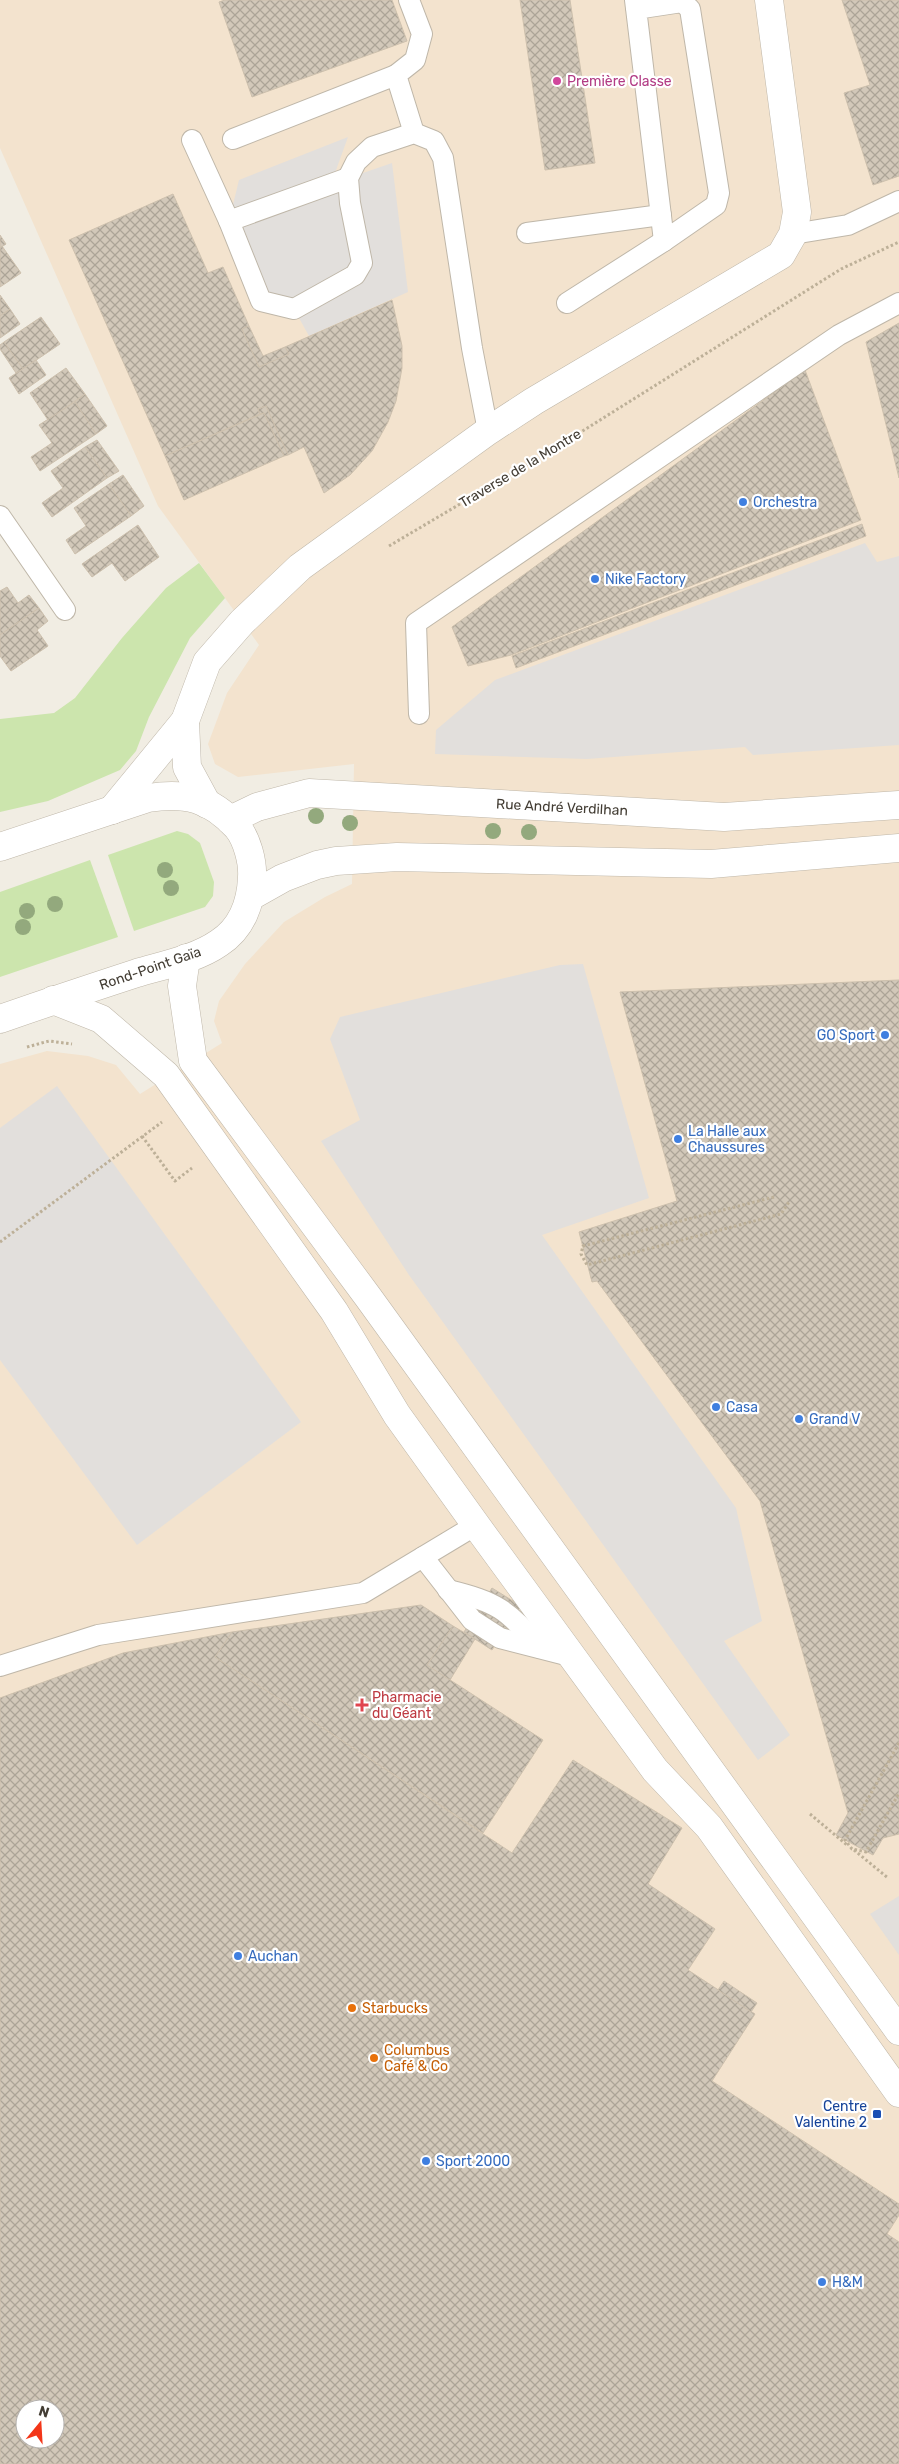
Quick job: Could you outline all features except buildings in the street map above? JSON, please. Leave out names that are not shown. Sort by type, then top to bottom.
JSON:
[{"type":"street","points":[[112,810],[185,721],[207,662],[242,622],[300,567],[488,431],[534,401],[781,255],[793,234],[797,212],[769,0]]},
{"type":"street","points":[[185,721],[187,767],[207,804]]},
{"type":"street","name":"Rue André Verdilhan","points":[[230,820],[257,807],[309,793],[724,817],[899,805]]},
{"type":"street","name":"Rond-Point Gaïa","points":[[0,847],[148,798],[171,794],[191,796],[207,804],[230,820],[241,832],[248,849],[252,870],[251,896],[240,922],[219,943],[186,958],[53,1000],[0,1019]]},
{"type":"street","points":[[251,896],[283,878],[317,865],[336,861],[397,857],[711,864],[899,848]]},
{"type":"street","points":[[186,958],[182,986],[193,1061],[368,1297],[899,2031]]},
{"type":"street","points":[[53,1000],[102,1019],[166,1076],[334,1311],[397,1415],[476,1525],[655,1770],[708,1827],[899,2093]]},
{"type":"lane","points":[[233,139],[396,75],[415,60],[422,34],[409,0]]},
{"type":"lane","points":[[568,303],[664,241],[716,205],[719,193],[690,9],[682,2],[635,4],[664,241]]},
{"type":"lane","points":[[396,75],[414,133]]},
{"type":"lane","points":[[192,140],[229,220],[261,301],[294,309],[355,275],[362,262],[350,203],[348,178],[356,162],[372,147],[414,133],[434,141],[443,158],[472,348],[488,431]]},
{"type":"lane","points":[[229,220],[348,178]]},
{"type":"lane","points":[[793,234],[848,225],[899,201]]},
{"type":"lane","points":[[527,233],[661,214]]},
{"type":"lane","points":[[419,714],[416,622],[839,335],[899,303]]},
{"type":"lane","points":[[0,516],[64,610]]},
{"type":"lane","points":[[0,1666],[98,1635],[363,1593],[476,1525]]},
{"type":"lane","points":[[423,1557],[448,1590],[540,1648],[574,1657]]},
{"type":"path","name":"Traverse de la Montre","points":[[385,548],[565,442],[842,269],[899,242]]},
{"type":"path","points":[[24,1047],[49,1041],[74,1045]]},
{"type":"path","points":[[0,1242],[164,1120],[159,1113]]},
{"type":"path","points":[[142,1136],[175,1181],[197,1165]]},
{"type":"path","points":[[774,1197],[583,1246],[581,1254],[587,1265],[781,1214],[789,1202]]},
{"type":"path","points":[[899,1742],[845,1840],[852,1849],[866,1852],[899,1793]]},
{"type":"path","points":[[810,1814],[888,1878]]},
{"type":"shaded area","points":[[0,0],[899,0],[899,2464],[0,2464],[0,1064],[47,1051],[88,1056],[116,1065],[140,1094],[222,1043],[214,1021],[219,1001],[245,964],[284,922],[325,897],[352,884],[354,764],[238,777],[215,764],[208,744],[227,693],[259,645],[158,506],[0,148]]},
{"type":"shaded area","points":[[348,137],[331,184],[392,163],[408,292],[309,336],[294,309],[261,301],[229,221],[239,180]]},
{"type":"shaded area","points":[[865,543],[877,562],[899,556],[899,745],[753,755],[745,747],[587,759],[435,754],[436,730],[495,680]]},
{"type":"shaded area","points":[[583,964],[649,1198],[542,1235],[736,1508],[762,1621],[724,1641],[790,1735],[758,1760],[409,1275],[321,1141],[360,1120],[330,1039],[340,1017],[560,965]]},
{"type":"shaded area","points":[[57,1086],[301,1422],[137,1545],[0,1360],[0,1128]]},
{"type":"shaded area","points":[[899,1896],[899,1955],[870,1914]]},
{"type":"green space","points":[[199,563],[225,598],[190,638],[149,717],[136,751],[120,770],[48,801],[0,812],[0,719],[54,713],[75,698],[122,638],[166,588]]},
{"type":"green space","points":[[177,831],[188,834],[200,843],[214,882],[213,896],[205,907],[134,931],[108,855]]},
{"type":"green space","points":[[90,860],[118,937],[0,977],[0,892]]},
{"type":"place","name":"Première Classe","points":[[557,81]]},
{"type":"place","name":"Orchestra","points":[[743,502]]},
{"type":"place","name":"Nike Factory","points":[[595,579]]},
{"type":"place","name":"GO Sport","points":[[885,1035]]},
{"type":"place","name":"La Halle aux Chaussures","points":[[678,1139]]},
{"type":"place","name":"Casa","points":[[716,1407]]},
{"type":"place","name":"Grand V","points":[[799,1419]]},
{"type":"place","name":"Pharmacie du Géant","points":[[362,1705]]},
{"type":"place","name":"Auchan","points":[[238,1956]]},
{"type":"place","name":"Starbucks","points":[[352,2008]]},
{"type":"place","name":"Columbus Café & Co","points":[[374,2058]]},
{"type":"place","name":"Centre Valentine 2","points":[[877,2114]]},
{"type":"place","name":"Sport 2000","points":[[426,2161]]},
{"type":"place","name":"H&M","points":[[822,2282]]}]
